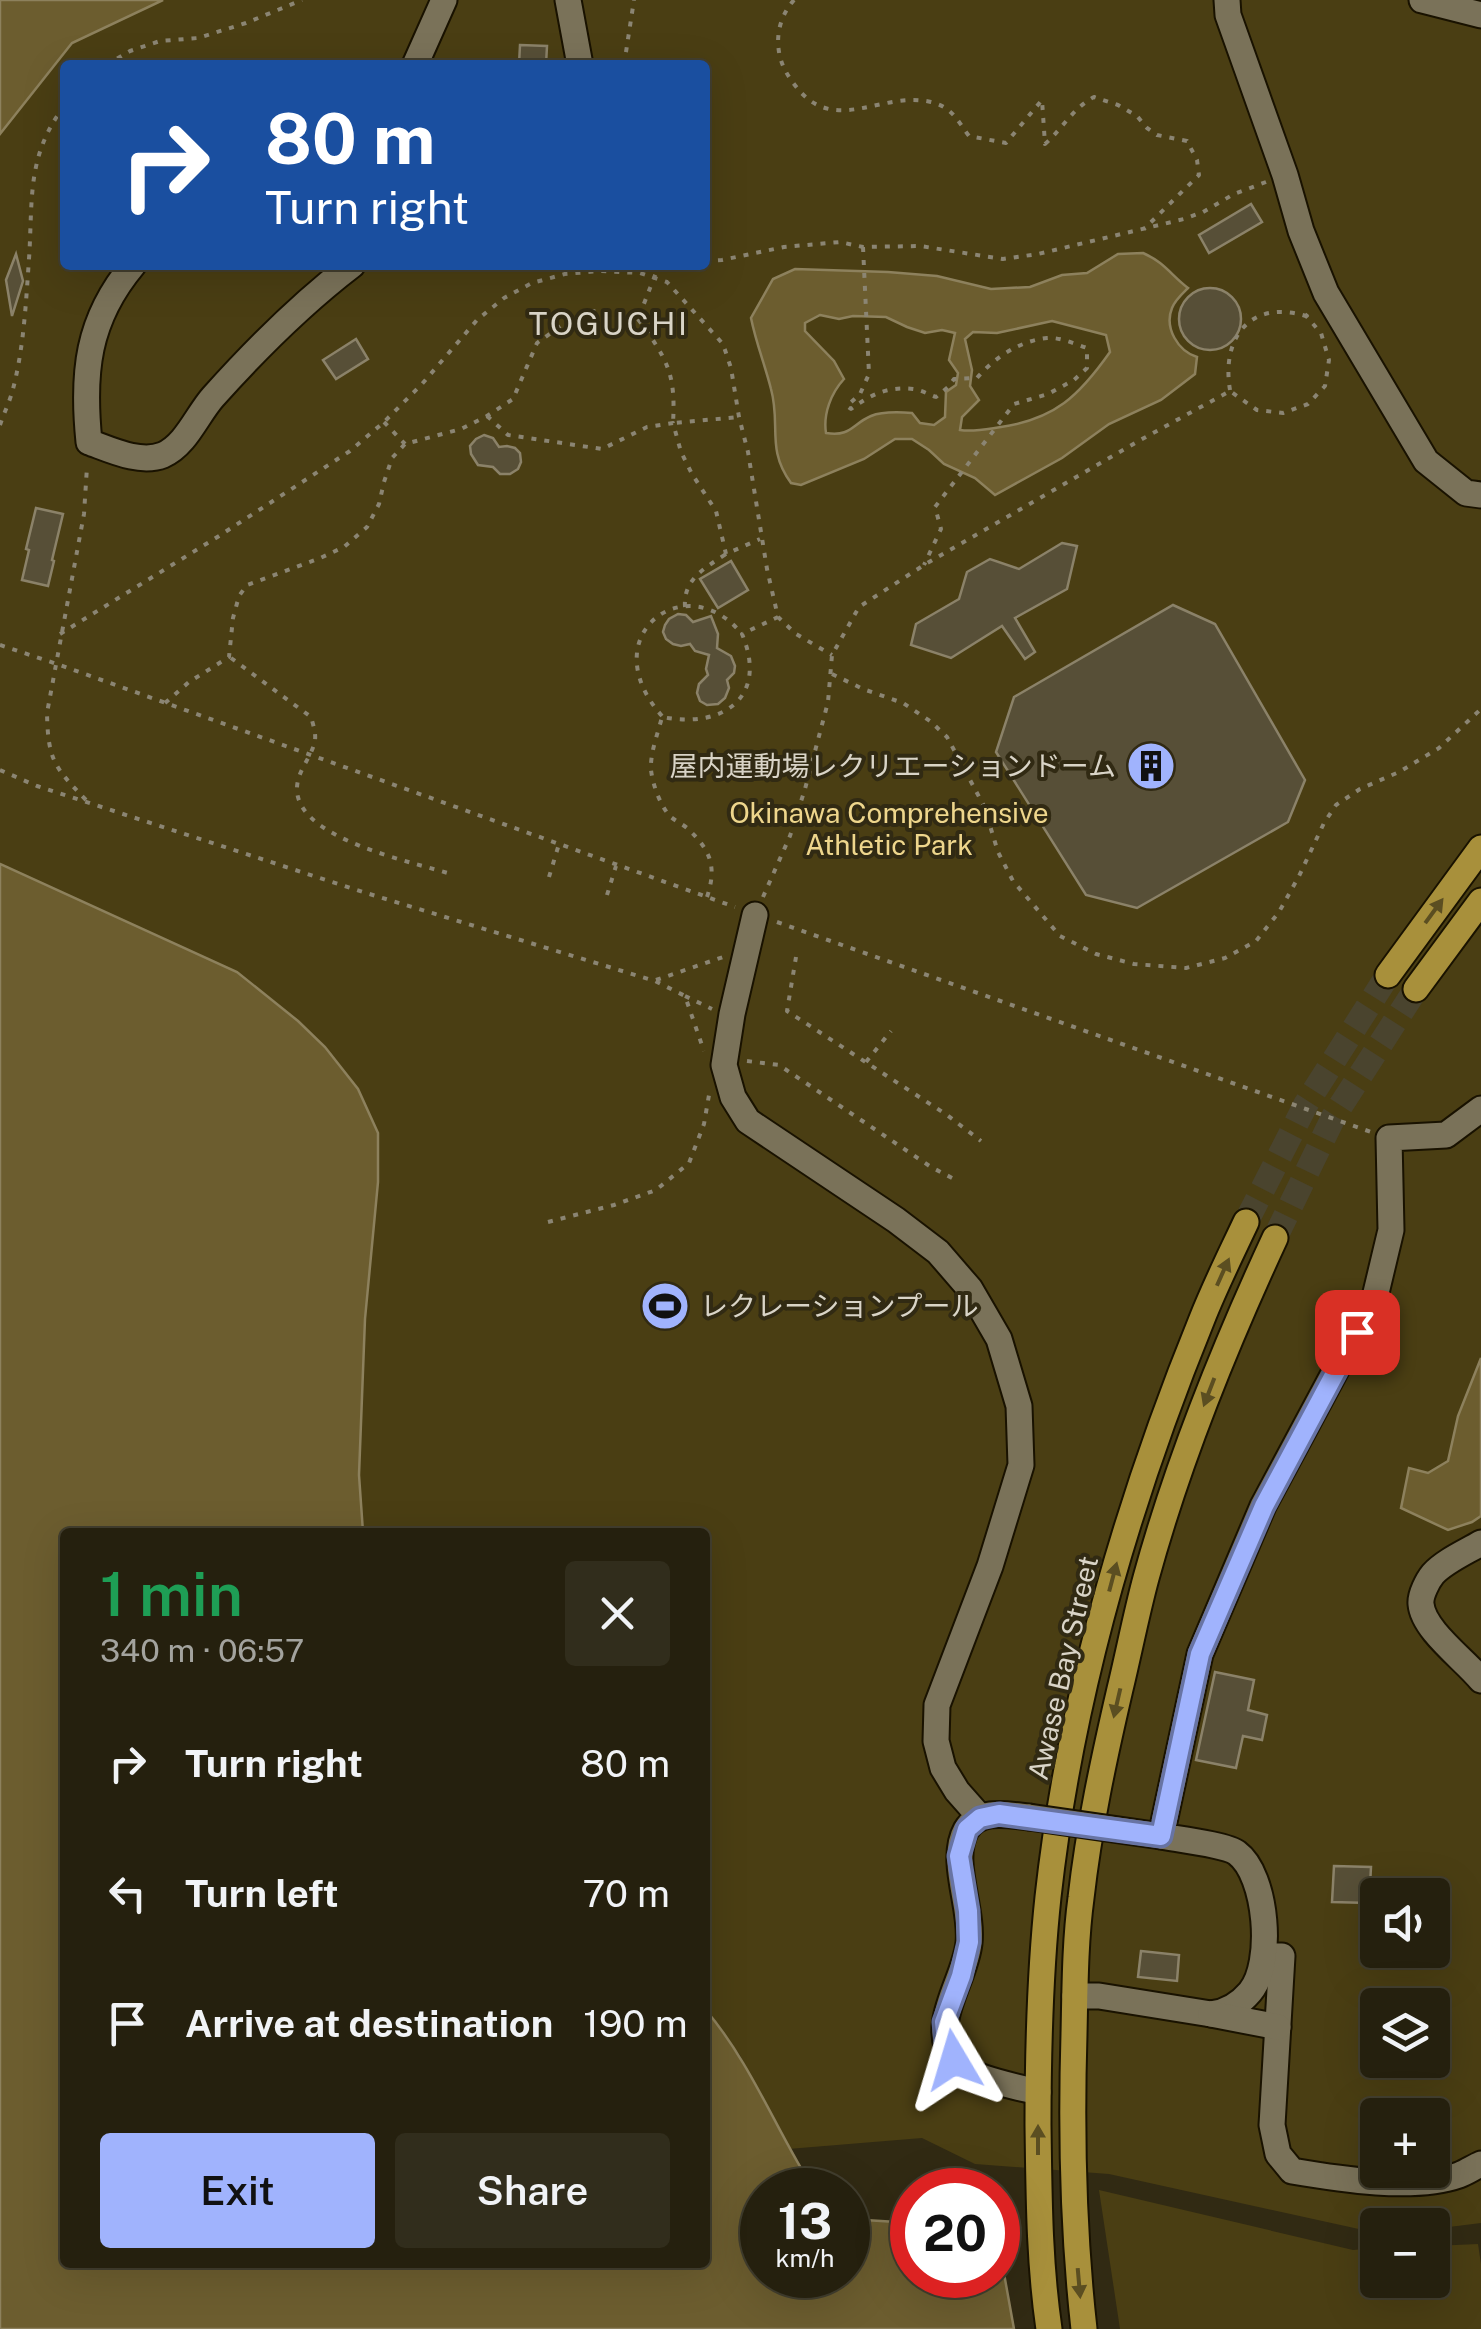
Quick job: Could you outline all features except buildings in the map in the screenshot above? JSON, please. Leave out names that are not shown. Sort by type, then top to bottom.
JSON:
[{"type":"main road","points":[[1388,975],[1481,848]]},
{"type":"main road","points":[[1416,988],[1481,901]]},
{"type":"main road","name":"Awase Bay Street","points":[[1049,2329],[1039,2238],[1041,1995],[1048,1896],[1070,1756],[1116,1566],[1168,1408],[1202,1318],[1246,1222]]},
{"type":"main road","points":[[1084,2329],[1075,2236],[1075,1996],[1080,1899],[1102,1766],[1146,1578],[1199,1417],[1274,1238]]},
{"type":"lane","points":[[417,60],[444,0]]},
{"type":"lane","points":[[568,0],[579,60]]},
{"type":"lane","points":[[1227,0],[1228,15],[1300,231],[1326,292],[1426,461],[1466,492],[1481,495]]},
{"type":"lane","points":[[1422,0],[1481,15]]},
{"type":"lane","points":[[128,270],[98,320],[88,362],[85,401],[89,442],[144,458],[164,454],[179,442],[208,402],[274,332],[345,270]]},
{"type":"lane","points":[[755,915],[724,1065],[733,1097],[748,1121],[938,1252],[970,1289],[999,1339],[1019,1406],[1021,1465],[990,1566],[937,1705],[936,1741],[943,1768],[980,1818]]},
{"type":"lane","points":[[1161,1836],[1200,1654],[1264,1506],[1376,1297],[1390,1230],[1389,1138],[1446,1134],[1481,1108]]},
{"type":"lane","points":[[1481,1543],[1434,1573],[1424,1589],[1421,1604],[1440,1638],[1481,1680]]},
{"type":"lane","points":[[1038,2092],[968,2072],[954,2060],[946,2042],[944,2022],[969,1942],[959,1856],[967,1829],[980,1818],[999,1814],[1029,1817],[1235,1851],[1252,1870],[1262,1901],[1264,1956],[1253,1990],[1228,2012],[1211,2014]]},
{"type":"lane","points":[[1264,1956],[1282,1956],[1272,2126],[1278,2154],[1292,2171],[1410,2183],[1458,2175],[1481,2164]]},
{"type":"lane","points":[[1075,1996],[1099,1996],[1278,2027]]},
{"type":"path","points":[[115,60],[160,42],[198,38],[246,23],[302,0]]},
{"type":"path","points":[[625,60],[634,0]]},
{"type":"path","points":[[794,0],[779,27],[782,66],[804,97],[822,109],[844,110],[912,100],[933,102],[955,113],[970,136],[1006,143],[1042,100],[1045,144],[1069,116],[1094,97],[1118,105],[1158,135],[1187,142],[1197,160],[1199,175],[1144,228]]},
{"type":"path","points":[[0,425],[13,392],[19,358],[35,163],[60,112]]},
{"type":"path","points":[[710,261],[784,247],[840,242],[862,247],[920,246],[1003,259],[1038,254],[1204,212],[1234,194],[1284,175]]},
{"type":"path","points":[[862,247],[869,374],[860,394],[847,406],[852,410],[867,397],[886,389],[917,388],[936,396],[954,378],[977,378],[996,356],[1048,338],[1087,348],[1087,368],[1074,380],[1048,394],[1014,404],[935,507],[941,529],[924,564]]},
{"type":"path","points":[[638,319],[657,270]]},
{"type":"path","points":[[60,634],[350,450],[384,422],[477,320],[504,298],[532,283],[565,274],[599,271],[640,273],[667,282],[723,344],[748,452],[778,617],[796,634],[832,655]]},
{"type":"path","points":[[1306,316],[1326,292]]},
{"type":"path","points":[[1288,310],[1306,316],[1321,333],[1329,360],[1325,386],[1308,404],[1283,413],[1256,410],[1230,391],[1228,359],[1248,322],[1266,312],[1288,310]]},
{"type":"path","points":[[229,657],[236,607],[247,585],[344,547],[367,527],[379,504],[392,458],[405,444],[461,428],[512,399],[536,343],[573,317],[592,311],[638,319],[668,364],[675,393],[673,423],[686,463],[716,511],[726,554]]},
{"type":"path","points":[[755,915],[790,836],[805,789],[828,702],[832,655],[859,607],[924,564],[1230,391]]},
{"type":"path","points":[[487,416],[508,435],[602,449],[648,427],[739,417]]},
{"type":"path","points":[[384,422],[405,444]]},
{"type":"path","points":[[87,802],[60,773],[48,745],[47,713],[84,514],[89,442]]},
{"type":"path","points":[[684,607],[684,593],[696,574],[726,554],[762,538]]},
{"type":"path","points":[[700,606],[730,620],[742,634],[750,652],[750,668],[748,686],[738,704],[702,719],[662,717],[642,687],[634,664],[637,644],[648,625],[666,611],[700,606]]},
{"type":"path","points":[[742,634],[778,617]]},
{"type":"path","points":[[0,645],[1389,1138]]},
{"type":"path","points":[[166,702],[229,657]]},
{"type":"path","points":[[229,657],[311,717],[315,738],[297,789],[300,807],[312,821],[332,835],[454,875]]},
{"type":"path","points":[[830,673],[903,703],[947,737],[984,806],[998,852],[1013,881],[1060,936],[1096,954],[1134,964],[1186,968],[1225,958],[1256,941],[1279,912],[1336,805],[1439,748],[1481,709]]},
{"type":"path","points":[[662,717],[651,768],[657,796],[670,816],[687,828],[711,858],[713,878],[707,898]]},
{"type":"path","points":[[0,770],[38,786],[362,892],[655,980],[712,1009],[732,1014]]},
{"type":"path","points":[[549,877],[559,844]]},
{"type":"path","points":[[607,895],[616,865]]},
{"type":"path","points":[[655,980],[747,951]]},
{"type":"path","points":[[796,957],[786,1011],[981,1141]]},
{"type":"path","points":[[685,996],[704,1053]]},
{"type":"path","points":[[866,1062],[891,1031]]},
{"type":"path","points":[[737,1061],[780,1065],[956,1180]]},
{"type":"path","points":[[548,1222],[656,1190],[689,1162],[704,1124],[710,1090]]},
{"type":"green space","name":"Okinawa Comprehensive Athletic Park","points":[[163,0],[1481,0],[1481,2223],[1450,2227],[1450,2208],[1360,2208],[1360,2229],[1109,2174],[975,2164],[922,2138],[788,2149],[740,2055],[710,2016],[710,1528],[363,1528],[359,1475],[365,1319],[378,1182],[378,1133],[358,1089],[237,972],[0,864],[0,134],[72,43]]},
{"type":"green space","points":[[1099,2190],[1360,2249],[1360,2298],[1450,2298],[1450,2245],[1478,2244],[1481,2329],[1120,2329]]},
{"type":"shaded area","points":[[0,0],[163,0],[72,43],[0,134]]},
{"type":"shaded area","points":[[1143,253],[1188,288],[1173,305],[1170,323],[1179,344],[1197,357],[1195,374],[1161,400],[1109,424],[1062,458],[995,495],[912,439],[895,439],[864,459],[801,485],[791,483],[776,448],[774,402],[751,318],[773,279],[795,269],[937,276],[991,289],[1030,287],[1062,275],[1087,273],[1118,254]],"holes":[[[820,315],[839,319],[886,317],[925,333],[955,333],[949,360],[958,373],[956,385],[946,392],[945,417],[934,425],[920,423],[912,413],[881,413],[846,431],[826,433],[829,404],[844,379],[834,361],[805,331],[805,323]],[[1052,321],[1106,335],[1110,352],[1076,393],[1051,411],[1001,427],[960,430],[962,417],[979,400],[970,386],[972,370],[965,339],[973,332],[997,333]]]},
{"type":"shaded area","points":[[0,864],[237,972],[325,1047],[358,1089],[378,1133],[378,1182],[365,1319],[359,1475],[363,1528],[60,1528],[60,2268],[710,2268],[710,2016],[750,2074],[801,2168],[740,2168],[740,2298],[870,2298],[870,2220],[890,2222],[890,2298],[1008,2298],[1014,2329],[0,2329]]},
{"type":"shaded area","points":[[1481,1358],[1481,1516],[1448,1530],[1401,1508],[1409,1468],[1428,1473],[1448,1461],[1458,1416]]},
{"type":"tunnel","points":[[1246,1222],[1306,1104],[1388,975]]},
{"type":"tunnel","points":[[1275,1238],[1334,1116],[1416,989]]},
{"type":"place","name":"屋内運動場レクリエーションドーム","points":[[1151,766]]},
{"type":"place","name":"レクレーションプール","points":[[665,1306]]},
{"type":"district","name":"TOGUCHI","points":[[609,324]]},
{"type":"route","points":[[954,2060],[946,2042],[944,2022],[969,1942],[959,1856],[967,1829],[980,1818],[999,1814],[1161,1836],[1200,1654],[1264,1506],[1357,1332]]}]
